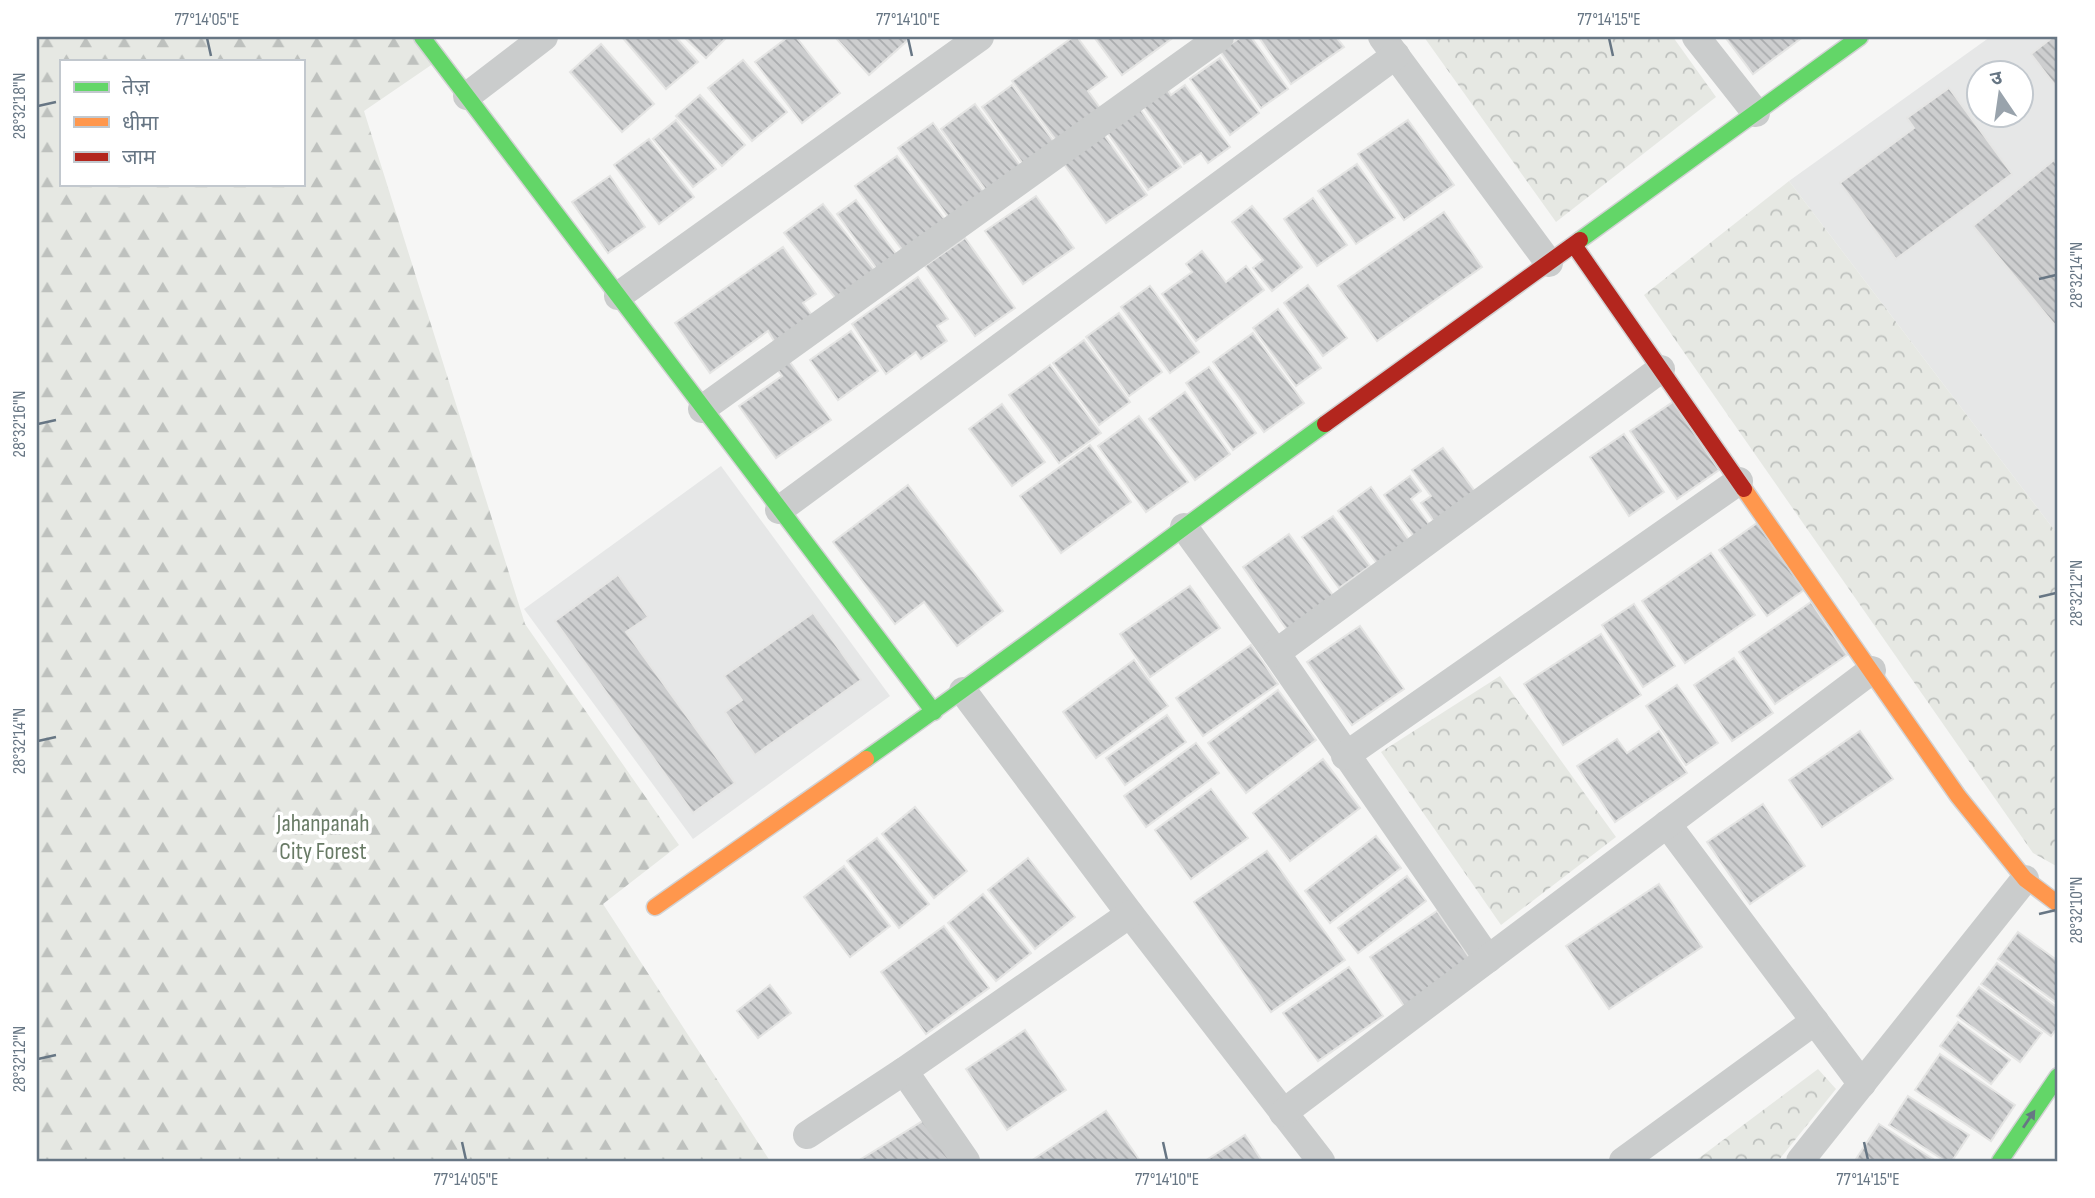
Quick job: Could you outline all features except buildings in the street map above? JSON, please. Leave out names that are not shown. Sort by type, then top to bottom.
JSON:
[{"type":"street","points":[[422,37],[933,712]]},
{"type":"street","points":[[467,96],[544,37]]},
{"type":"street","points":[[618,296],[980,37]]},
{"type":"street","points":[[702,408],[1220,37]]},
{"type":"street","points":[[1696,37],[1756,113]]},
{"type":"street","points":[[655,907],[964,691],[1184,527],[1860,37]]},
{"type":"street","points":[[779,510],[1389,46],[1549,263]]},
{"type":"street","points":[[1574,245],[1958,796],[2025,879],[2058,904]]},
{"type":"street","points":[[1276,653],[1661,369]]},
{"type":"street","points":[[1345,756],[1740,481]]},
{"type":"street","points":[[1184,527],[1276,653],[1488,959]]},
{"type":"street","points":[[1283,1113],[1872,670]]},
{"type":"street","points":[[964,691],[1130,914],[1321,1161]]},
{"type":"street","points":[[1667,824],[1862,1084]]},
{"type":"street","points":[[1800,1161],[2025,879]]},
{"type":"street","points":[[807,1135],[1130,914]]},
{"type":"street","points":[[1623,1161],[1815,1021]]},
{"type":"street","points":[[904,1071],[966,1161]]},
{"type":"street","points":[[2000,1161],[2058,1076]]},
{"type":"shaded area","points":[[1990,37],[2058,37],[2058,535],[1789,181]]},
{"type":"shaded area","points":[[721,466],[890,696],[693,839],[524,609]]},
{"type":"green space","name":"Jahanpanah City Forest","points":[[37,37],[423,37],[440,59],[364,111],[525,624],[679,845],[603,904],[770,1161],[37,1161]]},
{"type":"green space","points":[[1424,37],[1673,37],[1716,97],[1556,222]]},
{"type":"green space","points":[[1789,181],[2058,535],[2058,867],[2033,853],[1644,295]]},
{"type":"green space","points":[[1500,676],[1616,837],[1501,925],[1381,752]]},
{"type":"green space","points":[[1818,1069],[1836,1089],[1778,1161],[1695,1161]]},
{"type":"traffic: fast","points":[[422,37],[934,712]]},
{"type":"traffic: fast","points":[[1580,240],[1860,37]]},
{"type":"traffic: fast","points":[[866,759],[1325,424]]},
{"type":"traffic: fast","points":[[2000,1161],[2058,1076]]},
{"type":"traffic: slow","points":[[1744,489],[1958,796],[2025,879],[2058,904]]},
{"type":"traffic: slow","points":[[655,907],[866,759]]},
{"type":"traffic: jam","points":[[1325,424],[1580,240]]},
{"type":"traffic: jam","points":[[1574,245],[1744,489]]}]
